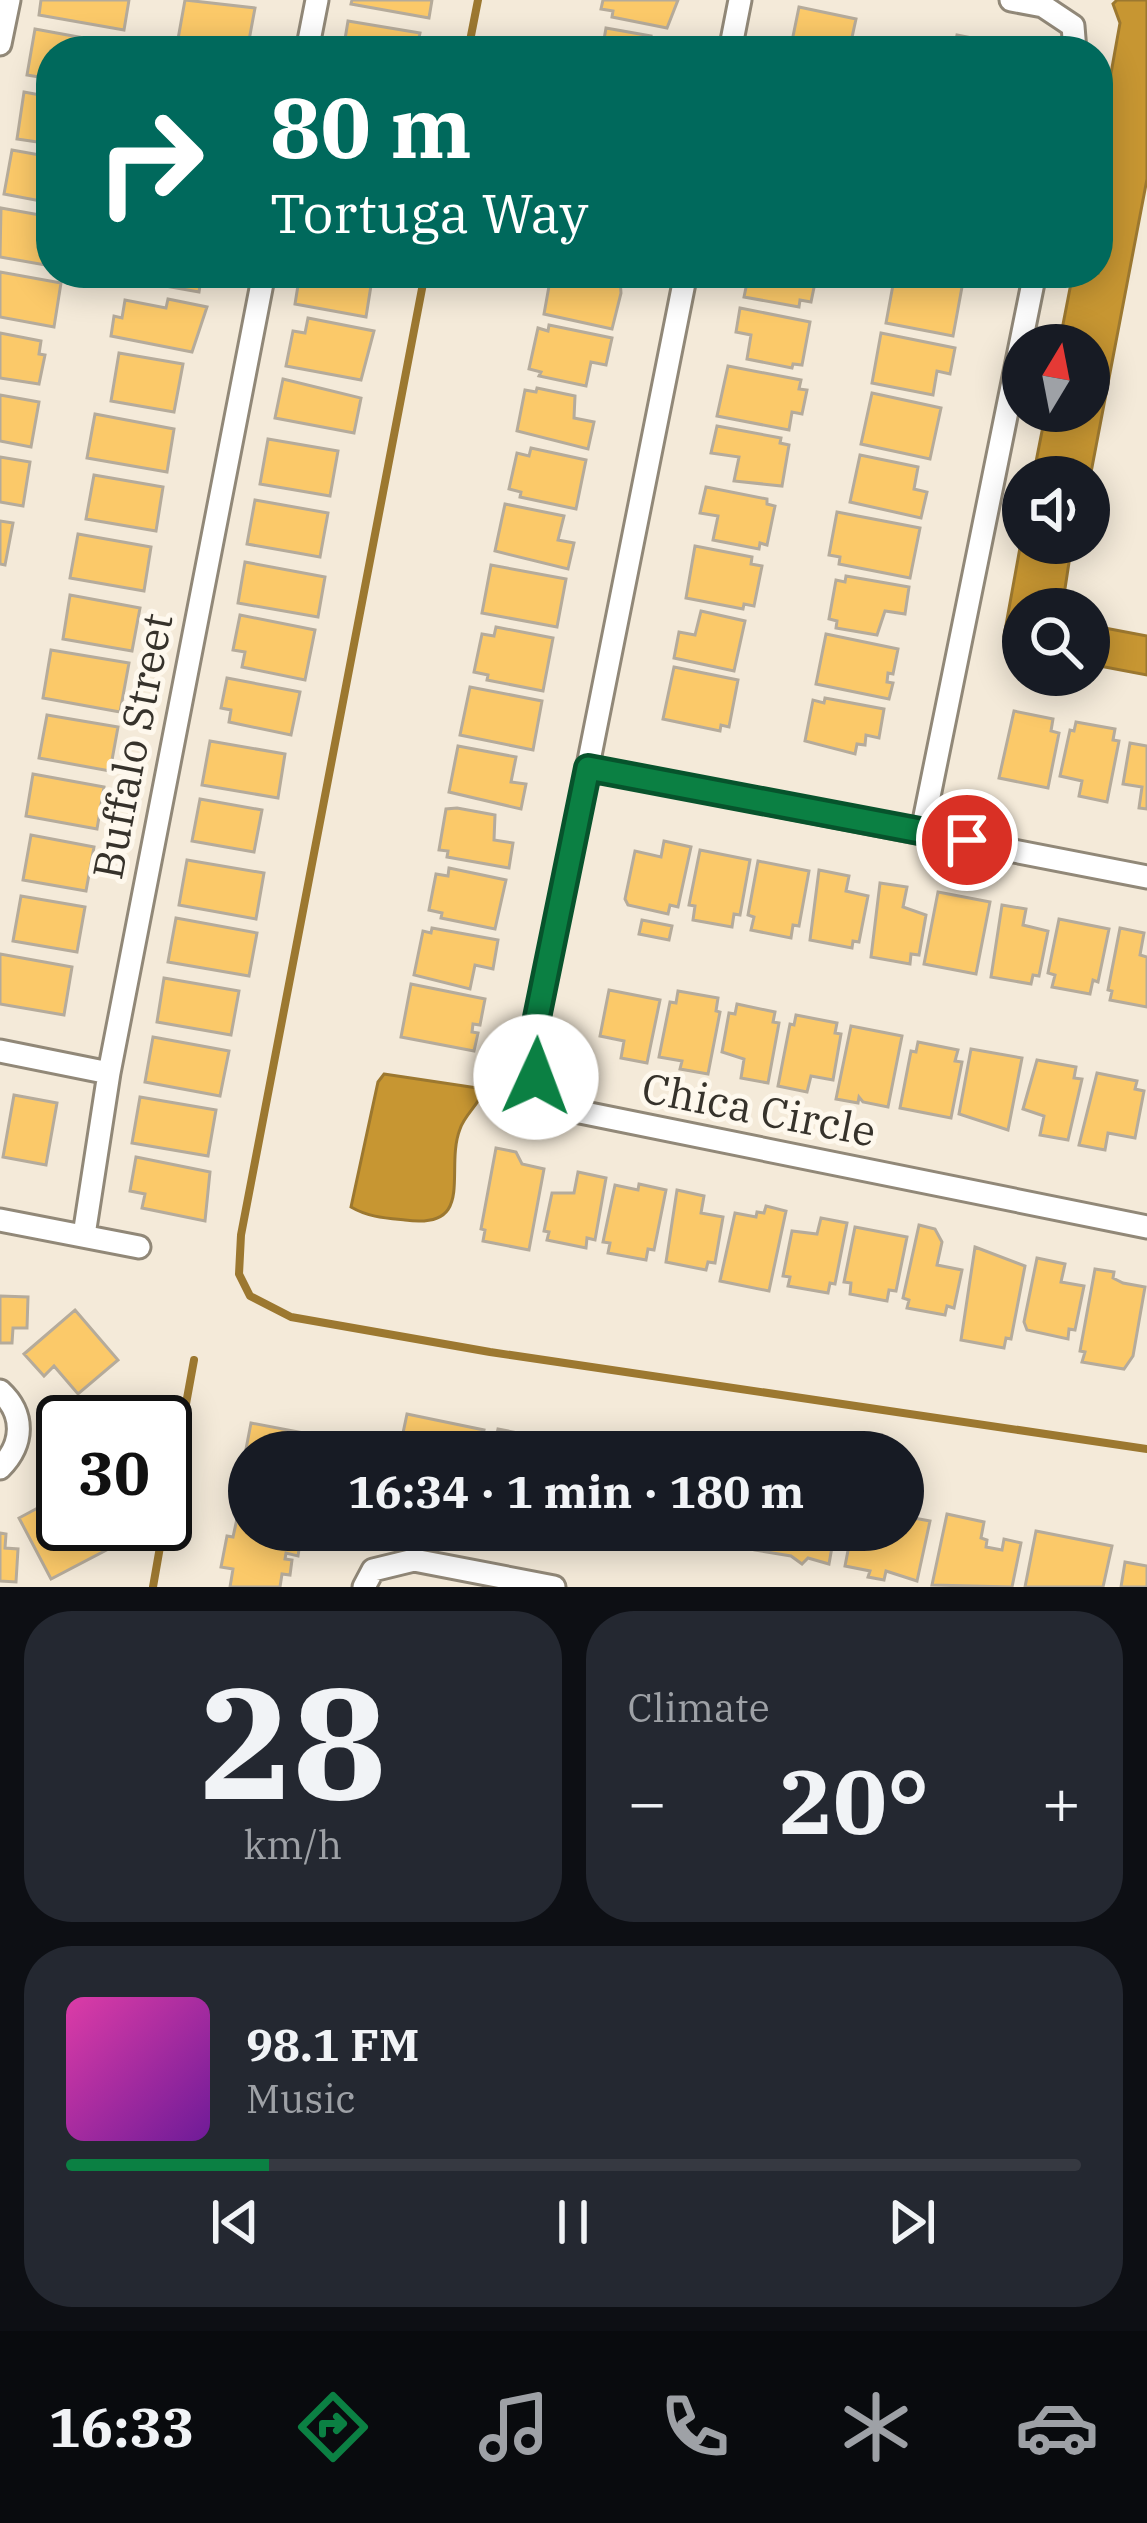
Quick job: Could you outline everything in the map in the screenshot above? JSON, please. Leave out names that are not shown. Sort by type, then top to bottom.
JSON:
[{"type":"street","points":[[0,44],[9,0]]},
{"type":"street","points":[[310,36],[317,0]]},
{"type":"street","points":[[733,36],[740,0]]},
{"type":"street","points":[[1011,0],[1043,6],[1073,26],[1074,36]]},
{"type":"street","name":"Buffalo Street","points":[[84,1235],[109,1072],[261,288]]},
{"type":"street","name":"Chica Circle","points":[[683,288],[532,1042],[536,1077],[561,1105],[1147,1227]]},
{"type":"street","points":[[922,831],[1032,288]]},
{"type":"street","points":[[588,768],[1147,877]]},
{"type":"street","points":[[0,1051],[109,1072]]},
{"type":"street","points":[[0,1220],[139,1246]]},
{"type":"street","points":[[0,1391],[13,1406],[20,1431],[15,1449],[0,1468]]},
{"type":"street","points":[[364,1587],[373,1570],[414,1560],[554,1587]]},
{"type":"shaded area","points":[[1117,0],[1147,0],[1147,179],[1110,373],[1110,324],[1063,324],[1070,288],[1113,288],[1113,62],[1120,23],[1113,4]]},
{"type":"shaded area","points":[[1042,432],[1099,432],[1094,456],[1037,456]]},
{"type":"shaded area","points":[[1017,564],[1069,564],[1065,588],[1013,588]]},
{"type":"shaded area","points":[[1110,629],[1147,636],[1147,675],[1110,668]]},
{"type":"shaded area","points":[[384,1074],[484,1089],[460,1129],[454,1194],[442,1216],[405,1220],[351,1207],[378,1082]]},
{"type":"building","points":[[41,0],[129,0],[124,30],[39,15]]},
{"type":"building","points":[[185,0],[255,8],[250,36],[179,36]]},
{"type":"building","points":[[352,0],[432,0],[429,18],[351,4]]},
{"type":"building","points":[[603,0],[678,0],[667,28],[612,17],[613,11],[601,9]]},
{"type":"building","points":[[799,7],[856,19],[852,36],[793,36]]},
{"type":"building","points":[[348,21],[420,33],[419,36],[346,36]]},
{"type":"building","points":[[606,28],[651,36],[605,36]]},
{"type":"building","points":[[35,29],[73,36],[36,36],[36,76],[27,75]]},
{"type":"building","points":[[24,92],[36,94],[36,142],[17,139]]},
{"type":"building","points":[[12,150],[36,154],[36,200],[4,194]]},
{"type":"building","points":[[1,208],[36,214],[36,263],[0,257]]},
{"type":"building","points":[[0,272],[36,278],[36,288],[60,288],[54,327],[0,317]]},
{"type":"building","points":[[298,288],[371,288],[366,317],[295,304]]},
{"type":"building","points":[[549,288],[621,288],[612,329],[544,314]]},
{"type":"building","points":[[746,288],[814,288],[811,302],[800,300],[799,307],[744,297]]},
{"type":"building","points":[[892,288],[962,288],[953,336],[886,323]]},
{"type":"building","points":[[168,299],[207,307],[192,352],[111,336],[114,316],[122,318],[125,300],[166,308]]},
{"type":"building","points":[[740,308],[810,322],[802,365],[792,368],[747,359],[751,335],[736,332]]},
{"type":"building","points":[[308,318],[374,331],[361,380],[286,366],[293,331],[305,333]]},
{"type":"building","points":[[549,325],[612,338],[606,365],[591,362],[586,386],[539,376],[541,372],[529,369],[538,328],[548,331]]},
{"type":"building","points":[[0,333],[41,341],[39,354],[45,355],[39,384],[0,378]]},
{"type":"building","points":[[881,333],[955,348],[950,374],[937,371],[933,395],[872,383]]},
{"type":"building","points":[[119,353],[183,364],[174,412],[111,401]]},
{"type":"building","points":[[728,366],[801,380],[799,389],[807,390],[802,414],[792,412],[789,430],[717,416]]},
{"type":"building","points":[[283,379],[361,398],[354,433],[275,418]]},
{"type":"building","points":[[537,388],[575,396],[574,418],[594,422],[588,449],[517,431],[525,390],[536,392]]},
{"type":"building","points":[[872,393],[941,408],[930,459],[861,444]]},
{"type":"building","points":[[0,395],[39,402],[31,447],[0,441]]},
{"type":"building","points":[[95,414],[174,429],[167,472],[87,458]]},
{"type":"building","points":[[717,426],[781,438],[780,443],[789,445],[782,486],[734,481],[739,457],[711,453]]},
{"type":"building","points":[[268,439],[338,451],[330,496],[260,484]]},
{"type":"building","points":[[531,448],[586,460],[576,509],[520,497],[521,492],[509,489],[517,453],[529,456]]},
{"type":"building","points":[[860,455],[918,467],[914,489],[927,492],[921,518],[850,502]]},
{"type":"building","points":[[0,457],[30,462],[23,506],[0,502]]},
{"type":"building","points":[[94,475],[163,487],[156,531],[86,519]]},
{"type":"building","points":[[706,487],[767,499],[767,504],[775,506],[767,545],[760,543],[759,549],[713,540],[718,516],[700,513]]},
{"type":"building","points":[[255,500],[328,513],[320,557],[247,544]]},
{"type":"building","points":[[505,504],[564,516],[558,540],[574,543],[568,569],[495,551]]},
{"type":"building","points":[[837,512],[920,528],[910,578],[839,564],[840,557],[829,555]]},
{"type":"building","points":[[0,521],[13,523],[5,565],[0,564]]},
{"type":"building","points":[[78,534],[151,547],[144,591],[70,578]]},
{"type":"building","points":[[695,546],[752,557],[751,564],[762,566],[754,606],[744,604],[743,609],[686,598]]},
{"type":"building","points":[[245,562],[325,577],[318,617],[238,603]]},
{"type":"building","points":[[491,565],[566,579],[557,627],[482,613]]},
{"type":"building","points":[[846,576],[909,587],[905,614],[885,611],[877,635],[836,628],[837,621],[829,619],[836,580],[845,582]]},
{"type":"building","points":[[70,595],[140,608],[132,651],[63,639]]},
{"type":"building","points":[[701,611],[745,621],[734,671],[674,658],[679,632],[695,635]]},
{"type":"building","points":[[240,615],[315,630],[305,680],[242,667],[245,652],[233,650]]},
{"type":"building","points":[[496,627],[553,638],[543,691],[487,680],[488,675],[474,672],[482,634],[494,636]]},
{"type":"building","points":[[826,634],[898,649],[893,674],[888,673],[887,682],[893,683],[889,699],[816,684]]},
{"type":"building","points":[[51,650],[129,663],[120,712],[43,698]]},
{"type":"building","points":[[674,667],[738,680],[729,727],[721,725],[720,731],[663,719]]},
{"type":"building","points":[[227,678],[300,692],[291,735],[229,722],[231,710],[221,708]]},
{"type":"building","points":[[470,687],[542,701],[533,750],[460,735]]},
{"type":"building","points":[[825,698],[884,709],[879,738],[866,735],[865,745],[857,744],[855,754],[805,741],[813,700],[824,703]]},
{"type":"building","points":[[1014,711],[1053,719],[1051,731],[1059,733],[1048,788],[999,778]]},
{"type":"building","points":[[47,715],[118,727],[110,771],[39,758]]},
{"type":"building","points":[[1076,722],[1115,729],[1113,740],[1119,741],[1107,802],[1079,796],[1082,781],[1060,776]]},
{"type":"building","points":[[210,741],[285,754],[278,798],[202,785]]},
{"type":"building","points":[[1130,743],[1147,746],[1147,809],[1139,808],[1142,787],[1123,784]]},
{"type":"building","points":[[458,746],[516,757],[511,782],[526,784],[521,809],[449,792]]},
{"type":"building","points":[[33,774],[104,787],[97,829],[26,816]]},
{"type":"building","points":[[200,799],[262,810],[254,852],[192,841]]},
{"type":"building","points":[[446,809],[495,815],[494,840],[513,843],[509,868],[447,857],[448,851],[439,850]]},
{"type":"building","points":[[31,835],[94,847],[86,891],[23,880]]},
{"type":"building","points":[[664,841],[691,847],[678,907],[670,905],[668,914],[628,905],[625,899],[635,851],[661,857]]},
{"type":"building","points":[[700,850],[750,860],[740,915],[734,914],[732,927],[693,920],[695,906],[689,905]]},
{"type":"building","points":[[187,860],[264,873],[256,919],[179,905]]},
{"type":"building","points":[[758,861],[809,871],[799,926],[793,925],[791,938],[751,930],[754,917],[748,915]]},
{"type":"building","points":[[449,868],[506,880],[495,929],[441,918],[442,913],[429,910],[436,874],[448,876]]},
{"type":"building","points":[[819,870],[849,876],[846,891],[868,896],[859,942],[853,941],[852,948],[810,940]]},
{"type":"building","points":[[880,883],[907,887],[903,907],[926,915],[919,955],[911,954],[910,964],[871,957]]},
{"type":"building","points":[[938,892],[990,902],[976,974],[924,964]]},
{"type":"building","points":[[21,896],[85,907],[77,952],[13,941]]},
{"type":"building","points":[[1002,905],[1026,909],[1023,925],[1048,931],[1039,976],[1033,975],[1031,984],[991,977]]},
{"type":"building","points":[[176,918],[257,933],[249,976],[168,962]]},
{"type":"building","points":[[1059,919],[1109,929],[1098,982],[1093,980],[1090,994],[1052,987],[1055,975],[1048,973]]},
{"type":"building","points":[[642,920],[672,926],[669,940],[639,934]]},
{"type":"building","points":[[432,928],[498,940],[493,969],[475,965],[470,989],[414,975],[423,931],[431,933]]},
{"type":"building","points":[[1120,928],[1144,933],[1140,955],[1147,957],[1147,1007],[1110,1000]]},
{"type":"building","points":[[0,954],[72,967],[64,1015],[0,1004]]},
{"type":"building","points":[[164,978],[239,991],[231,1035],[157,1022]]},
{"type":"building","points":[[411,984],[485,999],[480,1025],[473,1024],[472,1032],[478,1033],[474,1051],[401,1037]]},
{"type":"building","points":[[609,990],[660,1000],[647,1063],[621,1058],[624,1041],[600,1036]]},
{"type":"building","points":[[678,991],[718,998],[716,1011],[720,1012],[708,1074],[680,1069],[682,1061],[659,1057],[670,1002],[676,1003]]},
{"type":"building","points":[[737,1004],[775,1012],[773,1022],[779,1023],[768,1083],[741,1078],[744,1059],[722,1052],[729,1013],[735,1014]]},
{"type":"building","points":[[796,1015],[837,1023],[835,1033],[841,1034],[833,1080],[811,1076],[807,1092],[778,1086],[790,1024],[794,1025]]},
{"type":"building","points":[[851,1026],[902,1036],[888,1107],[859,1097],[858,1103],[836,1099]]},
{"type":"building","points":[[153,1037],[229,1051],[220,1096],[145,1082]]},
{"type":"building","points":[[918,1042],[958,1050],[955,1061],[962,1062],[951,1118],[900,1108],[911,1051],[916,1052]]},
{"type":"building","points":[[971,1049],[1022,1058],[1008,1130],[959,1114]]},
{"type":"building","points":[[1037,1060],[1076,1067],[1074,1078],[1082,1079],[1068,1140],[1040,1135],[1044,1116],[1023,1109]]},
{"type":"building","points":[[1097,1073],[1137,1081],[1135,1089],[1144,1091],[1135,1138],[1108,1133],[1105,1150],[1079,1145]]},
{"type":"building","points":[[14,1095],[57,1103],[46,1165],[3,1157]]},
{"type":"building","points":[[140,1097],[216,1110],[208,1156],[132,1143]]},
{"type":"building","points":[[496,1148],[516,1152],[522,1164],[544,1169],[529,1250],[483,1241],[485,1230],[481,1229]]},
{"type":"building","points":[[136,1157],[210,1172],[205,1221],[142,1208],[145,1194],[130,1191]]},
{"type":"building","points":[[578,1172],[606,1178],[595,1240],[587,1238],[586,1248],[547,1240],[549,1232],[544,1231],[552,1193],[574,1193]]},
{"type":"building","points":[[639,1184],[666,1190],[654,1250],[648,1249],[646,1260],[608,1253],[610,1243],[603,1242],[615,1185],[638,1190]]},
{"type":"building","points":[[677,1190],[704,1196],[701,1213],[723,1217],[715,1263],[708,1262],[706,1270],[666,1262]]},
{"type":"building","points":[[766,1206],[786,1211],[769,1291],[720,1281],[735,1213],[756,1217]]},
{"type":"building","points":[[821,1218],[847,1223],[835,1284],[830,1283],[828,1293],[788,1286],[790,1277],[783,1276],[792,1231],[817,1234]]},
{"type":"building","points":[[919,1225],[935,1229],[942,1242],[937,1265],[962,1270],[954,1308],[947,1306],[945,1315],[907,1308],[909,1300],[903,1298]]},
{"type":"building","points":[[855,1227],[907,1237],[896,1291],[889,1290],[887,1301],[850,1294],[851,1283],[844,1282]]},
{"type":"building","points":[[975,1247],[1025,1266],[1011,1339],[1006,1338],[1004,1348],[961,1340]]},
{"type":"building","points":[[1037,1258],[1065,1264],[1061,1282],[1084,1286],[1075,1330],[1069,1329],[1068,1339],[1027,1330],[1024,1322]]},
{"type":"building","points":[[1095,1269],[1114,1272],[1113,1278],[1123,1283],[1145,1287],[1133,1356],[1124,1369],[1082,1362]]},
{"type":"building","points":[[0,1296],[28,1297],[27,1328],[13,1328],[12,1343],[0,1343]]},
{"type":"building","points":[[75,1310],[118,1360],[78,1394],[54,1366],[44,1376],[24,1354]]},
{"type":"building","points":[[407,1414],[484,1430],[484,1431],[403,1431]]},
{"type":"building","points":[[251,1423],[293,1431],[249,1431]]},
{"type":"building","points":[[36,1509],[36,1550],[19,1518]]},
{"type":"building","points":[[947,1514],[984,1522],[981,1538],[987,1540],[986,1547],[1002,1550],[1004,1539],[1021,1543],[1012,1587],[932,1585]]},
{"type":"building","points":[[1036,1531],[1112,1546],[1103,1587],[1025,1587]]},
{"type":"building","points":[[0,1533],[6,1534],[5,1548],[18,1549],[16,1582],[0,1581]]},
{"type":"building","points":[[227,1536],[228,1551],[299,1551],[298,1556],[286,1553],[285,1559],[292,1560],[290,1575],[282,1574],[280,1587],[230,1587],[233,1569],[221,1567]]},
{"type":"building","points":[[36,1551],[104,1551],[51,1579]]},
{"type":"building","points":[[761,1551],[831,1551],[829,1564],[808,1558],[802,1564],[791,1556]]},
{"type":"building","points":[[848,1551],[924,1551],[917,1581],[886,1571],[884,1580],[868,1577],[870,1571],[845,1566]]},
{"type":"building","points":[[1125,1562],[1147,1566],[1147,1587],[1121,1587]]},
{"type":"waterway","points":[[471,36],[478,0]]},
{"type":"waterway","points":[[422,288],[241,1235],[239,1274],[250,1296],[291,1317],[490,1352],[1147,1449]]},
{"type":"waterway","points":[[188,1395],[194,1360]]},
{"type":"waterway","points":[[153,1587],[159,1551]]},
{"type":"route","points":[[536,1077],[532,1042],[588,768],[967,840]]}]
